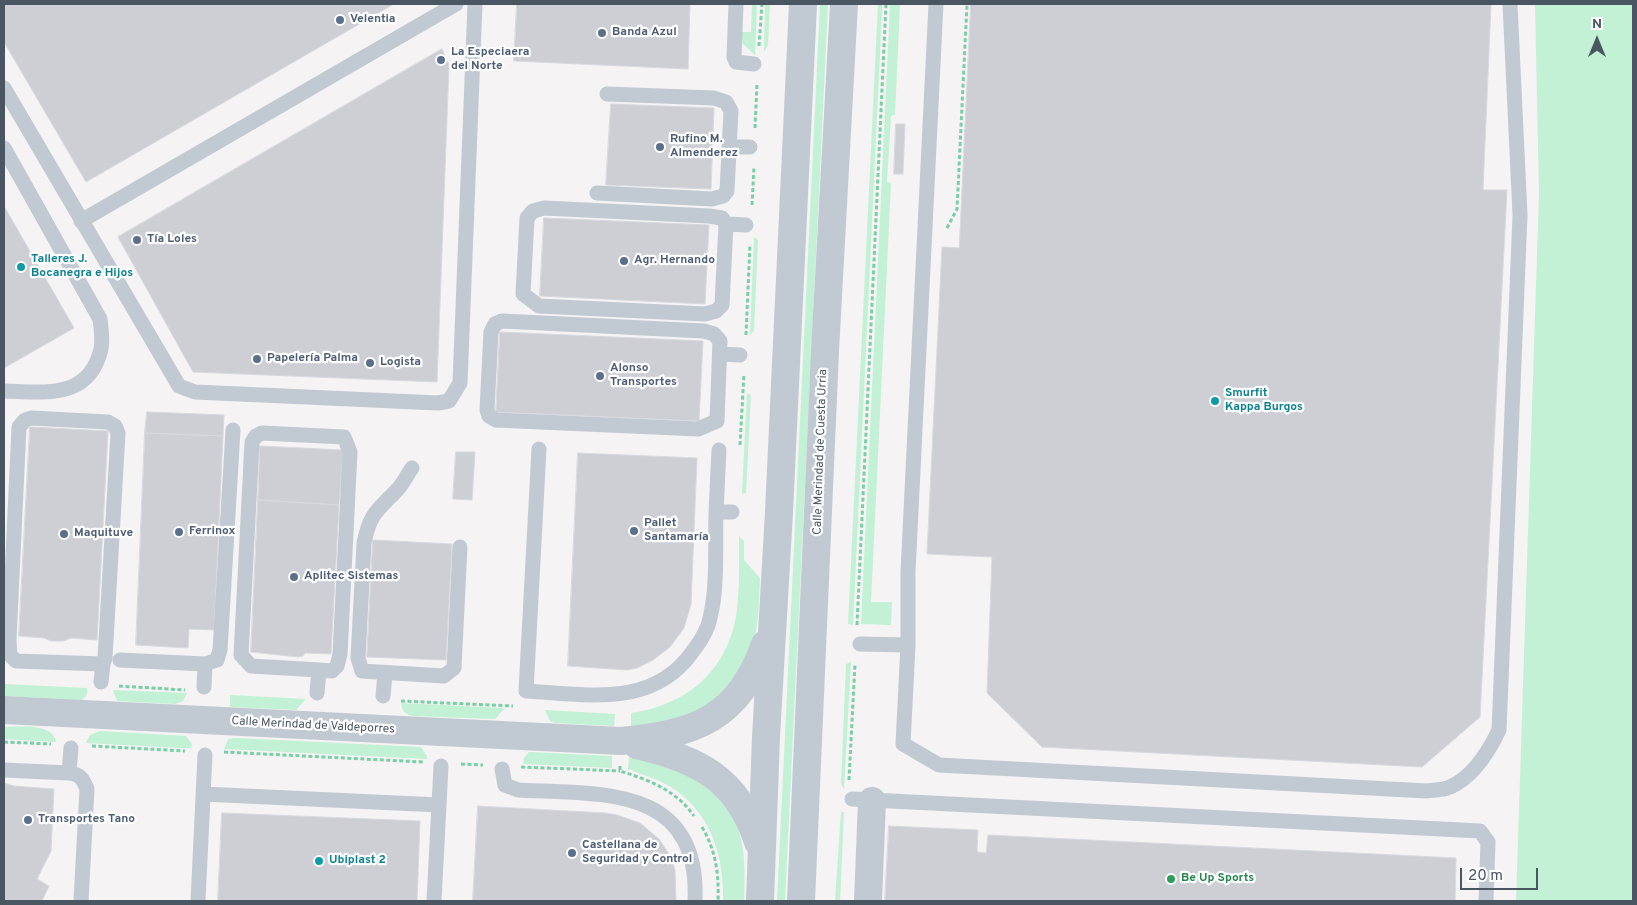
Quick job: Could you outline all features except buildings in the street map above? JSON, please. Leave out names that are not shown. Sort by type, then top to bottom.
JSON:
[{"type":"street","points":[[760,901],[766,737],[774,616],[803,4]]},
{"type":"street","name":"Calle Merindad de Cuesta Urria","points":[[801,901],[825,350],[844,4]]},
{"type":"street","name":"Calle Merindad de Valdeporres","points":[[4,710],[621,741],[660,737],[688,730],[726,708],[742,690],[756,669],[774,616]]},
{"type":"street","name":"Calle Merindad de Valdeporres","points":[[621,741],[679,755],[718,779],[734,795],[750,818],[762,854]]},
{"type":"street","points":[[858,797],[868,901]]},
{"type":"lane","points":[[82,221],[456,4]]},
{"type":"lane","points":[[4,88],[179,386],[195,392],[449,402],[460,383],[475,4]]},
{"type":"lane","points":[[736,4],[734,57],[736,62],[754,64]]},
{"type":"lane","points":[[936,4],[909,563],[908,645],[903,744],[939,765],[1427,791],[1450,787],[1473,770],[1491,748],[1499,730],[1520,215],[1510,4]]},
{"type":"lane","points":[[597,192],[712,199],[723,196],[727,191],[731,110],[726,102],[721,99],[607,94]]},
{"type":"lane","points":[[730,147],[750,147]]},
{"type":"lane","points":[[4,148],[100,319],[102,348],[93,372],[76,386],[54,392],[4,391]]},
{"type":"lane","points":[[544,208],[709,216],[722,218],[726,224],[722,305],[716,311],[705,314],[539,306],[529,300],[524,294],[527,218],[533,211],[544,208]]},
{"type":"lane","points":[[726,224],[746,224]]},
{"type":"lane","points":[[502,321],[704,331],[714,334],[720,341],[720,354],[717,421],[698,429],[496,420],[489,416],[487,410],[491,332],[495,324],[502,321]]},
{"type":"lane","points":[[720,354],[740,355]]},
{"type":"lane","points":[[101,682],[105,658],[118,433],[115,426],[108,422],[31,418],[19,427],[8,640],[10,655],[16,661],[103,664]]},
{"type":"lane","points":[[120,660],[205,664],[216,660],[220,650],[233,430]]},
{"type":"lane","points":[[262,433],[344,437],[348,443],[350,452],[340,654],[332,671],[319,670],[251,666],[242,655],[252,442],[256,436],[262,433]]},
{"type":"lane","points":[[539,449],[525,697],[613,695],[641,690],[666,679],[680,666],[700,641],[710,619],[719,450]]},
{"type":"lane","points":[[412,468],[398,489],[376,509],[367,526],[364,543],[360,666],[362,671],[385,674],[444,676],[454,668],[460,547]]},
{"type":"lane","points":[[716,512],[732,512]]},
{"type":"lane","points":[[860,644],[908,645]]},
{"type":"lane","points":[[204,687],[205,664]]},
{"type":"lane","points":[[317,693],[319,670]]},
{"type":"lane","points":[[383,696],[385,674]]},
{"type":"lane","points":[[69,773],[71,748]]},
{"type":"lane","points":[[198,901],[203,794],[210,753]]},
{"type":"lane","points":[[434,901],[441,764]]},
{"type":"lane","points":[[502,767],[505,785],[518,790],[615,795],[649,807],[678,830],[687,846],[695,874],[695,901]]},
{"type":"lane","points":[[4,770],[77,774],[84,781],[87,789],[81,901]]},
{"type":"lane","points":[[203,794],[439,805]]},
{"type":"lane","points":[[858,797],[1480,831],[1488,842],[1486,901]]},
{"type":"path","points":[[856,628],[886,4]]},
{"type":"path","points":[[855,663],[858,797]]},
{"type":"path","points":[[4,742],[52,744]]},
{"type":"path","points":[[90,746],[186,751]]},
{"type":"path","points":[[210,753],[620,771]]},
{"type":"green space","points":[[752,4],[757,4],[755,55],[740,41],[739,32],[751,32]]},
{"type":"green space","points":[[765,4],[770,4],[768,45],[764,52]]},
{"type":"green space","points":[[820,4],[828,4],[785,901],[777,901]]},
{"type":"green space","points":[[878,4],[882,4],[882,10],[853,625],[848,624]]},
{"type":"green space","points":[[890,4],[900,4],[895,115],[891,116],[887,182],[891,183],[871,602],[892,602],[891,625],[861,624]]},
{"type":"green space","points":[[1535,4],[1633,4],[1633,901],[1516,901],[1539,193]]},
{"type":"green space","points":[[754,237],[758,240],[754,331],[750,335]]},
{"type":"green space","points":[[747,393],[751,395],[746,493],[742,494]]},
{"type":"green space","points":[[739,536],[744,541],[744,560],[760,578],[756,631],[746,661],[728,686],[704,707],[690,715],[665,724],[631,726],[631,713],[651,709],[685,694],[700,683],[723,654],[731,637],[736,617],[739,587]]},
{"type":"green space","points":[[851,662],[844,789],[841,784],[846,664]]},
{"type":"green space","points":[[4,684],[87,688],[87,692],[81,700],[4,696]]},
{"type":"green space","points":[[113,690],[187,693],[183,701],[175,704],[117,701]]},
{"type":"green space","points":[[230,695],[306,699],[296,710],[230,707]]},
{"type":"green space","points":[[401,703],[505,708],[495,719],[412,716],[404,712]]},
{"type":"green space","points":[[545,710],[615,714],[614,726],[555,723],[550,721]]},
{"type":"green space","points":[[26,726],[42,728],[49,731],[56,742],[4,739],[4,727]]},
{"type":"green space","points":[[100,731],[186,736],[192,744],[191,748],[181,748],[86,743],[90,735]]},
{"type":"green space","points":[[228,739],[421,747],[427,759],[224,749]]},
{"type":"green space","points":[[529,752],[612,756],[612,768],[523,764],[524,758]]},
{"type":"green space","points":[[629,757],[662,762],[678,769],[708,788],[721,800],[731,814],[741,838],[745,883],[744,901],[723,901],[723,885],[718,855],[714,840],[700,814],[671,787],[628,769]]},
{"type":"green space","points":[[841,812],[844,812],[840,901],[835,901]]},
{"type":"place","name":"Velentia","points":[[340,20]]},
{"type":"place","name":"Banda Azul","points":[[602,33]]},
{"type":"place","name":"La Especiaera del Norte","points":[[441,60]]},
{"type":"place","name":"Rufino M. Almenderez","points":[[660,147]]},
{"type":"place","name":"Tía Loles","points":[[137,240]]},
{"type":"place","name":"Agr. Hernando","points":[[624,261]]},
{"type":"place","name":"Talleres J. Bocanegra e Hijos","points":[[21,267]]},
{"type":"place","name":"Papelería Palma","points":[[257,359]]},
{"type":"place","name":"Logista","points":[[370,363]]},
{"type":"place","name":"Alonso Transportes","points":[[600,376]]},
{"type":"place","name":"Smurfit Kappa Burgos","points":[[1215,401]]},
{"type":"place","name":"Pallet Santamaría","points":[[634,531]]},
{"type":"place","name":"Ferrinox","points":[[179,532]]},
{"type":"place","name":"Maquituve","points":[[64,534]]},
{"type":"place","name":"Aplitec Sistemas","points":[[294,577]]},
{"type":"place","name":"Transportes Tano","points":[[28,820]]},
{"type":"place","name":"Castellana de Seguridad y Control","points":[[572,853]]},
{"type":"place","name":"Ubiplast 2","points":[[319,861]]},
{"type":"place","name":"Be Up Sports","points":[[1171,879]]}]
